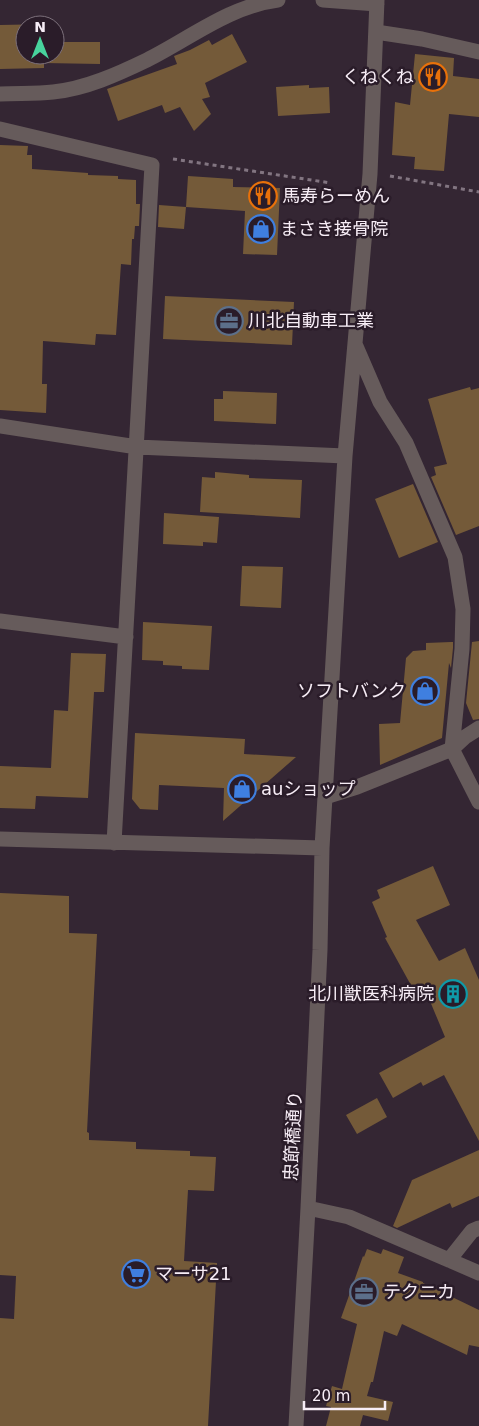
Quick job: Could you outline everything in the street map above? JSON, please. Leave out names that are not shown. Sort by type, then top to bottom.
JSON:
[{"type":"street","points":[[0,94],[54,92],[96,82],[147,60],[239,10],[278,0]]},
{"type":"street","points":[[323,0],[377,2]]},
{"type":"street","name":"忠節橋通り","points":[[296,1426],[320,960],[322,848],[345,456],[370,174],[377,2]]},
{"type":"street","points":[[376,32],[422,39],[479,52]]},
{"type":"street","points":[[0,129],[152,165],[114,843]]},
{"type":"street","points":[[354,342],[380,402],[406,443],[455,557],[463,609],[462,649],[452,749],[479,802]]},
{"type":"street","points":[[0,426],[137,447],[345,456]]},
{"type":"street","points":[[0,621],[126,638]]},
{"type":"street","points":[[325,797],[357,787],[452,749],[479,728]]},
{"type":"street","points":[[0,839],[322,848]]},
{"type":"street","points":[[308,1208],[349,1217],[479,1273]]},
{"type":"street","points":[[449,1260],[472,1231],[479,1228]]},
{"type":"path","points":[[152,165],[166,158],[331,183]]},
{"type":"path","points":[[370,174],[392,176],[479,192]]},
{"type":"building","points":[[0,25],[15,25],[15,65],[44,65],[44,68],[0,69]]},
{"type":"building","points":[[232,34],[247,62],[205,83],[210,97],[202,99],[211,114],[194,131],[180,107],[165,113],[162,105],[118,121],[107,89],[177,64],[174,56],[209,40],[212,45]]},
{"type":"building","points":[[65,42],[100,42],[100,64],[65,63]]},
{"type":"building","points":[[415,54],[454,58],[453,76],[479,79],[479,117],[449,114],[444,171],[414,169],[415,157],[392,155],[395,102],[410,105]]},
{"type":"building","points":[[309,85],[309,88],[329,87],[330,113],[278,116],[276,87]]},
{"type":"building","points":[[0,145],[28,146],[27,155],[32,155],[32,169],[118,176],[118,179],[136,180],[136,204],[140,204],[139,226],[135,226],[134,239],[132,239],[131,265],[121,264],[116,335],[96,334],[95,345],[43,341],[42,384],[47,384],[46,413],[0,410]]},
{"type":"building","points":[[188,176],[233,179],[233,187],[280,188],[277,255],[243,254],[245,211],[186,207]]},
{"type":"building","points":[[159,205],[186,207],[184,229],[158,227]]},
{"type":"building","name":"川北自動車工業","points":[[165,296],[294,302],[292,345],[163,339]]},
{"type":"building","points":[[470,387],[471,390],[479,388],[479,526],[456,535],[431,477],[436,475],[434,467],[447,464],[428,399]]},
{"type":"building","points":[[223,391],[277,393],[276,424],[214,421],[214,399],[223,399]]},
{"type":"building","points":[[215,472],[249,475],[249,478],[302,480],[300,518],[200,512],[202,477],[215,478]]},
{"type":"building","points":[[413,484],[438,542],[399,558],[375,499]]},
{"type":"building","points":[[164,513],[219,517],[217,543],[203,542],[203,546],[163,544]]},
{"type":"building","points":[[242,566],[283,567],[281,608],[240,606]]},
{"type":"building","points":[[143,622],[212,626],[209,670],[182,669],[182,666],[163,665],[163,661],[142,660]]},
{"type":"building","points":[[479,641],[479,719],[473,720],[466,703],[472,642]]},
{"type":"building","name":"ソフトバンク","points":[[453,642],[451,668],[449,663],[442,738],[380,765],[379,724],[400,723],[406,658],[413,651],[426,650],[426,643]]},
{"type":"building","points":[[71,653],[106,654],[104,692],[94,692],[88,798],[36,796],[35,809],[0,808],[0,766],[51,768],[54,710],[68,711]]},
{"type":"building","points":[[135,733],[245,739],[244,754],[296,757],[223,821],[224,788],[159,785],[158,810],[140,809],[132,799]]},
{"type":"building","points":[[433,866],[450,905],[416,920],[439,961],[465,948],[479,980],[479,1141],[444,1075],[423,1086],[421,1082],[393,1098],[379,1073],[445,1037],[427,994],[418,998],[385,938],[387,937],[372,902],[380,898],[377,890]]},
{"type":"building","name":"マーサ21","points":[[0,893],[69,896],[69,933],[97,934],[87,1132],[89,1133],[89,1140],[136,1142],[136,1149],[190,1151],[190,1156],[216,1157],[214,1191],[188,1190],[184,1261],[217,1263],[208,1426],[0,1426],[0,1318],[14,1319],[16,1276],[0,1275]]},
{"type":"building","points":[[377,1098],[387,1117],[357,1134],[346,1115]]},
{"type":"building","points":[[479,1150],[479,1196],[452,1208],[450,1203],[397,1228],[393,1226],[412,1180]]},
{"type":"building","points":[[367,1249],[381,1254],[383,1249],[404,1257],[398,1273],[423,1282],[479,1310],[479,1347],[469,1345],[467,1355],[402,1324],[397,1336],[384,1331],[373,1382],[371,1382],[367,1396],[393,1402],[388,1421],[363,1415],[360,1426],[326,1426],[331,1407],[326,1406],[332,1386],[342,1389],[357,1324],[341,1318]]},
{"type":"place","name":"くねくね","points":[[433,77]]},
{"type":"place","name":"馬寿らーめん","points":[[263,196]]},
{"type":"place","name":"まさき接骨院","points":[[261,229]]},
{"type":"place","name":"川北自動車工業","points":[[229,321]]},
{"type":"place","name":"ソフトバンク","points":[[425,691]]},
{"type":"place","name":"auショップ","points":[[242,789]]},
{"type":"place","name":"北川獣医科病院","points":[[453,994]]},
{"type":"place","name":"マーサ21","points":[[136,1274]]},
{"type":"place","name":"テクニカ","points":[[364,1292]]}]
